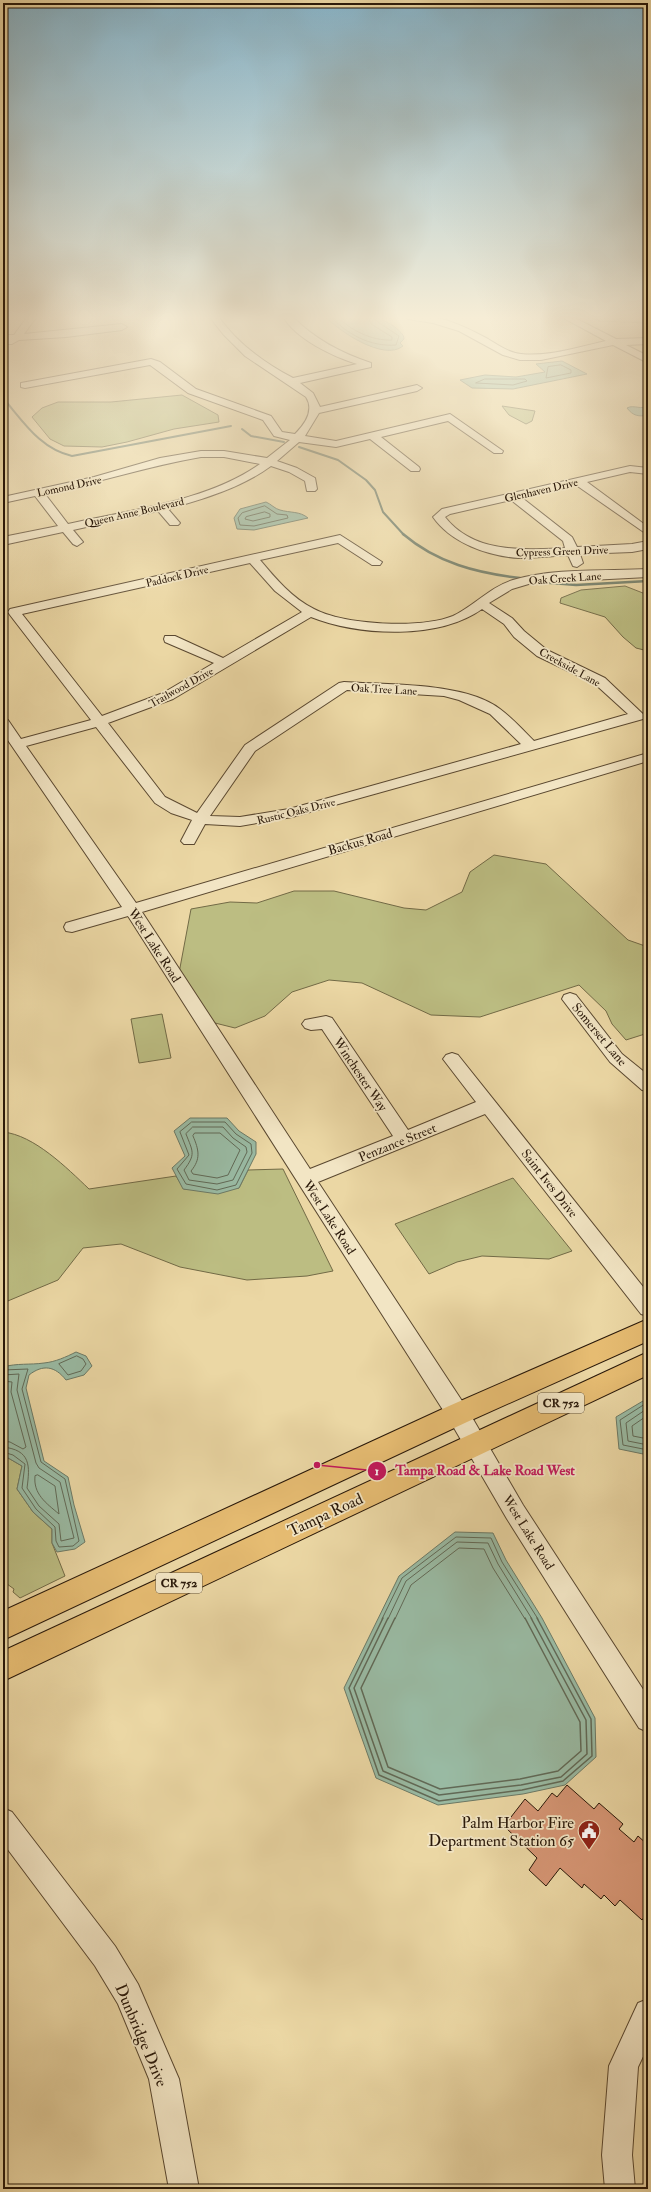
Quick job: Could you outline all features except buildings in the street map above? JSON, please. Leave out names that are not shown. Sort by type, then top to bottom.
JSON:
[{"type":"main road","name":"CR 752","points":[[3,1626],[458,1414],[648,1330]]},
{"type":"main road","name":"Tampa Road","points":[[3,1666],[648,1363]]},
{"type":"main road","points":[[3,1642],[41,1624],[91,1584]]},
{"type":"street","points":[[266,418],[271,422],[278,434],[336,444],[444,418]]},
{"type":"street","name":"Queen Anne Boulevard","points":[[3,541],[161,508],[232,483],[269,462],[297,438],[311,422],[312,418]]},
{"type":"street","points":[[452,418],[498,451]]},
{"type":"street","points":[[372,435],[415,469]]},
{"type":"street","name":"Lomond Drive","points":[[3,500],[96,480],[138,467],[182,456],[219,454],[269,462],[303,474],[311,480],[311,489]]},
{"type":"street","name":"Glenhaven Drive","points":[[439,517],[446,511],[630,469],[646,470]]},
{"type":"street","points":[[578,481],[648,532]]},
{"type":"street","points":[[38,493],[77,542]]},
{"type":"street","points":[[513,496],[568,538],[582,576]]},
{"type":"street","points":[[161,508],[174,523]]},
{"type":"street","name":"Cypress Green Drive","points":[[439,517],[459,535],[470,541],[503,552],[519,554],[572,552],[632,548],[648,545]]},
{"type":"street","name":"Paddock Drive","points":[[14,612],[340,539],[376,562]]},
{"type":"street","name":"Oak Creek Lane","points":[[253,559],[281,592],[311,612],[347,623],[399,627],[436,624],[457,618],[482,604],[488,597],[514,584],[533,579],[648,573]]},
{"type":"street","name":"Creekside Lane","points":[[482,604],[508,621],[519,634],[542,653],[600,681],[638,716]]},
{"type":"street","name":"Rustic Oaks Drive","points":[[14,612],[160,800],[179,812],[201,818],[226,822],[258,821],[638,716]]},
{"type":"street","name":"Trailwood Drive","points":[[18,744],[133,712],[168,696],[311,612]]},
{"type":"street","points":[[170,639],[224,663]]},
{"type":"street","name":"Oak Tree Lane","points":[[189,841],[201,818],[250,748],[344,686],[444,692],[464,697],[495,711],[531,746]]},
{"type":"street","name":"West Lake Road","points":[[3,723],[132,909],[458,1414],[515,1512],[648,1719]]},
{"type":"street","name":"Backus Road","points":[[72,927],[648,757]]},
{"type":"street","name":"Somerset Lane","points":[[570,999],[616,1058],[648,1085]]},
{"type":"street","name":"Winchester Way","points":[[311,1024],[326,1022],[405,1138]]},
{"type":"street","name":"Saint Ives Drive","points":[[452,1058],[648,1308]]},
{"type":"street","name":"Penzance Street","points":[[305,1179],[488,1105]]},
{"type":"street","name":"Dunbridge Drive","points":[[3,1821],[105,1956],[128,1994],[164,2079],[184,2189]]},
{"type":"street","points":[[620,2189],[617,2155],[624,2066],[648,2013]]},
{"type":"green space","points":[[33,418],[218,418],[219,422],[174,429],[127,442],[102,447],[64,446],[50,439]]},
{"type":"green space","points":[[515,418],[533,418],[532,421],[526,424]]},
{"type":"green space","points":[[625,586],[648,595],[648,651],[636,648],[623,637],[605,617],[560,603],[561,598],[581,590]]},
{"type":"green space","points":[[494,855],[546,864],[628,940],[648,947],[648,1033],[626,1040],[612,1024],[606,1011],[579,985],[480,1017],[431,1015],[362,983],[329,980],[292,992],[265,1016],[235,1028],[211,1022],[179,973],[191,909],[230,902],[257,903],[294,891],[334,891],[404,908],[426,910],[462,892],[470,872]]},
{"type":"green space","points":[[162,1014],[171,1058],[139,1063],[131,1019]]},
{"type":"green space","points":[[3,1132],[15,1134],[38,1146],[71,1172],[89,1189],[176,1176],[184,1189],[239,1188],[248,1170],[283,1169],[333,1271],[307,1276],[247,1280],[180,1267],[121,1244],[83,1248],[58,1280],[3,1303]]},
{"type":"green space","points":[[513,1178],[572,1251],[549,1259],[482,1256],[457,1262],[429,1274],[395,1224]]},
{"type":"green space","points":[[3,1455],[22,1466],[17,1489],[33,1512],[52,1529],[52,1543],[65,1576],[20,1598],[13,1592],[14,1589],[3,1581]]},
{"type":"water","points":[[266,502],[278,509],[298,513],[308,518],[254,530],[237,529],[234,518],[240,509]]},
{"type":"water","points":[[190,1118],[227,1118],[239,1131],[256,1142],[256,1154],[239,1188],[218,1194],[183,1189],[172,1168],[185,1156],[174,1131]]},
{"type":"water","points":[[76,1352],[86,1356],[92,1366],[84,1375],[66,1380],[62,1375],[53,1369],[39,1369],[29,1375],[26,1388],[44,1461],[68,1477],[74,1505],[85,1542],[75,1549],[57,1552],[52,1543],[52,1529],[33,1512],[17,1489],[22,1466],[3,1455],[3,1367],[39,1364],[60,1359]]},
{"type":"water","points":[[648,1398],[648,1455],[619,1449],[616,1417]]},
{"type":"water","points":[[455,1532],[493,1533],[506,1560],[542,1618],[595,1718],[596,1757],[565,1785],[523,1794],[438,1805],[376,1778],[344,1688],[399,1576]]},
{"type":"waterway","points":[[20,418],[41,441],[72,456],[231,426]]},
{"type":"waterway","points":[[242,429],[251,436],[284,442]]},
{"type":"waterway","points":[[299,447],[338,460],[366,480],[375,490],[383,512],[403,534]]},
{"type":"waterway","points":[[403,534],[430,552],[458,565],[473,570],[520,578]]},
{"type":"waterway","points":[[539,582],[576,585],[648,581]]},
{"type":"place","name":"Tampa Road & Lake Road West","points":[[317,1465]]},
{"type":"place","name":"Palm Harbor Fire Department Station 65","points":[[589,1850]]}]
